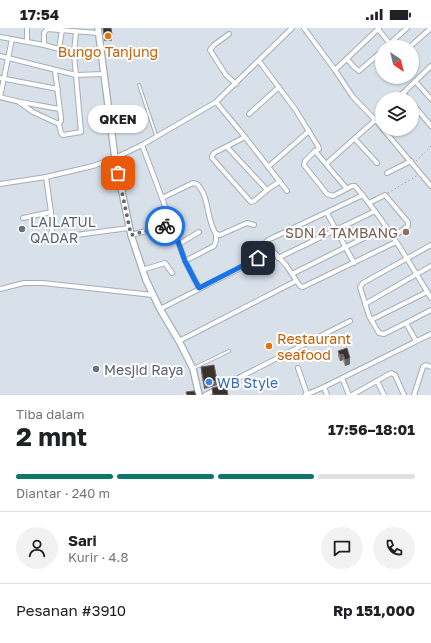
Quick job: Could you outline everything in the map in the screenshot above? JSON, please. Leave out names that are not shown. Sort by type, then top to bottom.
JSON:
[{"type":"main road","points":[[98,31],[115,158],[129,228],[142,270],[153,295],[193,369],[199,395]]},
{"type":"street","points":[[27,41],[28,28]]},
{"type":"street","points":[[0,184],[46,177],[93,166],[115,158],[142,145],[216,102],[292,28]]},
{"type":"street","points":[[304,28],[353,97],[375,119]]},
{"type":"street","points":[[335,70],[379,28],[385,40]]},
{"type":"street","points":[[394,40],[407,28]]},
{"type":"street","points":[[418,40],[431,28]]},
{"type":"street","points":[[44,45],[44,33],[47,29],[76,32],[98,31]]},
{"type":"street","points":[[59,49],[62,30]]},
{"type":"street","points":[[55,70],[61,133],[63,135],[81,132],[74,53],[76,32]]},
{"type":"street","points":[[229,34],[214,45],[210,50],[226,75],[236,84]]},
{"type":"street","points":[[0,37],[27,41],[74,53]]},
{"type":"street","points":[[12,39],[9,58],[2,79],[0,97],[59,109]]},
{"type":"street","points":[[0,56],[76,76],[104,74]]},
{"type":"street","points":[[347,59],[359,71],[375,57]]},
{"type":"street","points":[[259,61],[279,87],[318,147],[318,149],[305,161],[304,165],[327,194],[333,196],[354,186],[363,195],[376,211],[431,298]]},
{"type":"street","points":[[419,77],[431,66]]},
{"type":"street","points":[[2,79],[58,89]]},
{"type":"street","points":[[404,92],[412,84]]},
{"type":"street","points":[[418,84],[431,99]]},
{"type":"street","points":[[249,114],[279,87]]},
{"type":"street","points":[[19,102],[33,112],[59,124]]},
{"type":"street","points":[[216,102],[287,191]]},
{"type":"street","points":[[419,113],[431,126]]},
{"type":"street","points":[[326,164],[375,121]]},
{"type":"street","points":[[268,167],[309,131]]},
{"type":"street","points":[[391,136],[431,184]]},
{"type":"street","points":[[245,137],[213,154],[212,158],[250,202],[280,181]]},
{"type":"street","points":[[355,139],[377,163]]},
{"type":"street","points":[[142,145],[185,261],[199,288]]},
{"type":"street","points":[[227,146],[266,190]]},
{"type":"street","points":[[315,151],[347,189]]},
{"type":"street","points":[[387,173],[412,162]]},
{"type":"street","points":[[46,177],[51,212],[52,236],[54,238],[129,228]]},
{"type":"street","points":[[162,198],[193,183],[198,184],[204,195],[216,234],[216,241],[214,246],[185,261]]},
{"type":"street","points":[[369,203],[386,194],[408,224],[393,237]]},
{"type":"street","points":[[363,195],[268,240],[266,242],[267,245],[286,265],[300,286],[304,287],[396,242]]},
{"type":"street","points":[[278,258],[376,211]]},
{"type":"street","points":[[22,218],[51,212]]},
{"type":"street","points":[[327,213],[354,263]]},
{"type":"street","points":[[216,234],[220,235],[247,223],[254,225]]},
{"type":"street","points":[[131,235],[172,224]]},
{"type":"street","points":[[292,274],[386,227]]},
{"type":"street","points":[[179,244],[199,232]]},
{"type":"street","points":[[431,245],[362,285],[360,289],[371,320],[376,329],[382,335],[431,310]]},
{"type":"street","points":[[160,309],[272,252]]},
{"type":"street","points":[[142,270],[165,263],[172,273]]},
{"type":"street","points":[[365,304],[431,266]]},
{"type":"street","points":[[179,341],[296,281]]},
{"type":"street","points":[[0,289],[24,283],[43,283],[153,295]]},
{"type":"street","points":[[371,320],[427,292]]},
{"type":"street","points":[[205,395],[350,321]]},
{"type":"street","points":[[406,323],[416,341]]},
{"type":"street","points":[[298,368],[306,395],[431,334]]},
{"type":"street","points":[[414,395],[423,367],[426,365],[431,367]]},
{"type":"street","points":[[342,378],[350,395],[387,375],[393,374],[404,395]]},
{"type":"street","points":[[377,381],[384,395]]},
{"type":"street","points":[[324,387],[327,395]]},
{"type":"lane","points":[[139,85],[157,136]]},
{"type":"lane","points":[[193,369],[229,351]]},
{"type":"path","points":[[412,162],[431,146]]},
{"type":"path","points":[[386,194],[421,173]]},
{"type":"building","points":[[103,28],[111,28],[112,35],[104,35]]},
{"type":"building","points":[[347,348],[350,358],[345,360],[343,354],[340,355],[338,351]]},
{"type":"building","name":"WB Style","points":[[214,365],[217,380],[204,384],[201,367]]},
{"type":"building","points":[[226,385],[228,395],[213,395],[212,388]]},
{"type":"building","points":[[194,391],[196,395],[187,395],[186,392]]},
{"type":"way so far","points":[[118,173],[131,235],[165,226]]},
{"type":"place","name":"Bungo Tanjung","points":[[108,36]]},
{"type":"place","name":"QKEN","points":[[118,173]]},
{"type":"place","name":"LAILATUL QADAR","points":[[22,229]]},
{"type":"place","name":"SDN 4 TAMBANG","points":[[406,232]]},
{"type":"place","name":"Restaurant seafood","points":[[269,346]]},
{"type":"place","name":"Mesjid Raya","points":[[96,369]]},
{"type":"place","name":"WB Style","points":[[209,382]]},
{"type":"route","points":[[165,226],[172,224],[185,261],[199,288],[258,258]]}]
